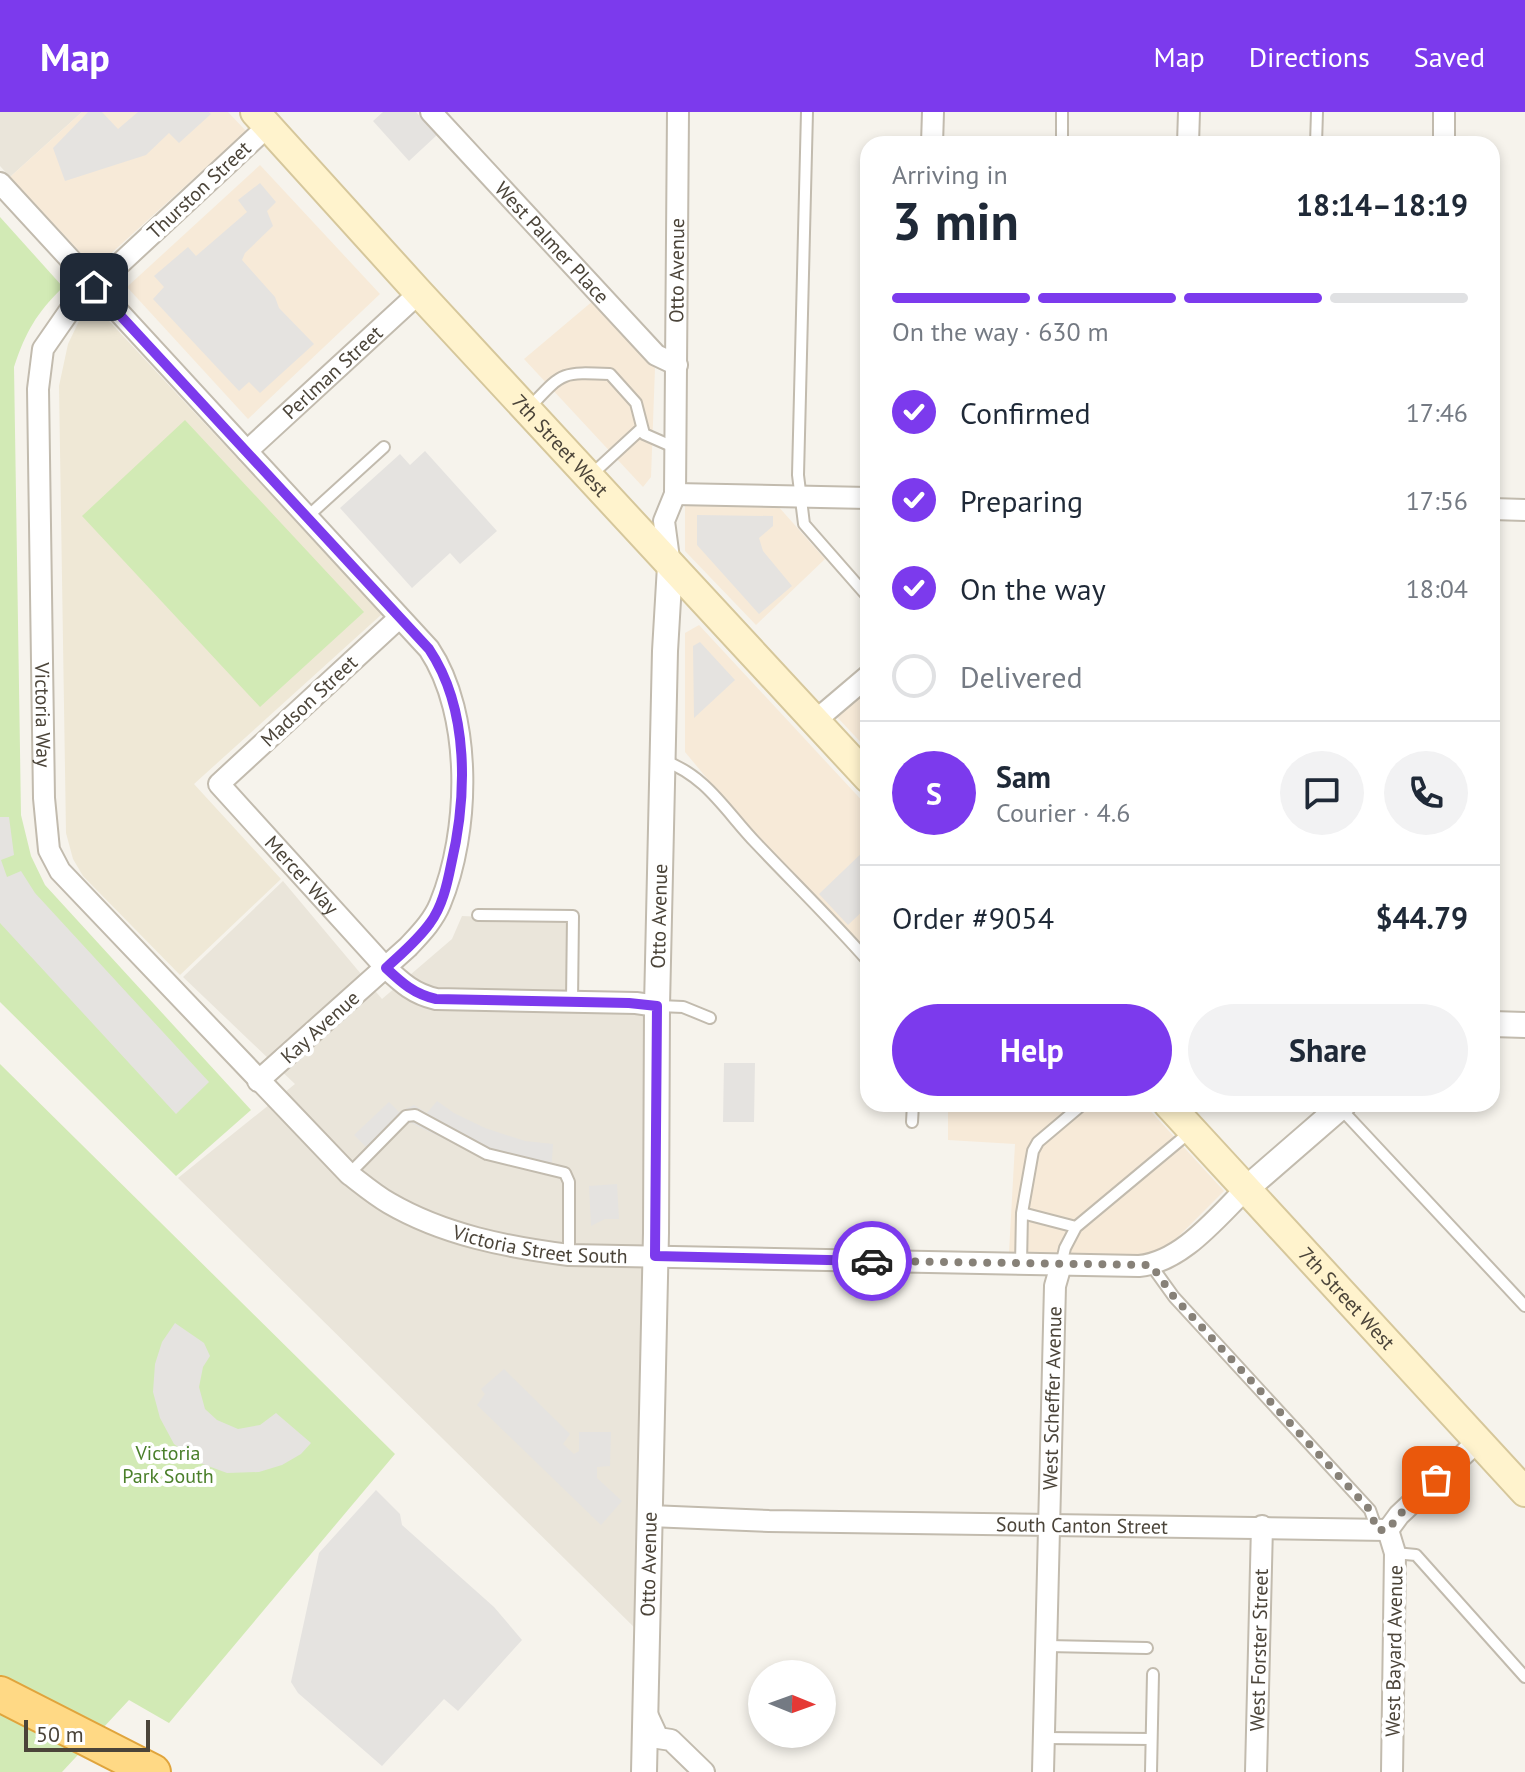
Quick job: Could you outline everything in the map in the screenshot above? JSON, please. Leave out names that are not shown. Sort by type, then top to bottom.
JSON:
[{"type":"highway","points":[[0,1694],[153,1772]]},
{"type":"main road","name":"7th Street West","points":[[262,119],[526,410],[860,769]]},
{"type":"main road","name":"7th Street West","points":[[1175,1112],[1525,1492]]},
{"type":"street","name":"West Palmer Place","points":[[431,112],[656,355],[677,365]]},
{"type":"street","name":"Otto Avenue","points":[[644,1772],[657,1006],[670,566],[664,521],[675,494],[678,112]]},
{"type":"street","points":[[932,136],[933,112]]},
{"type":"street","points":[[1188,136],[1189,112]]},
{"type":"street","points":[[1444,112],[1444,136]]},
{"type":"street","name":"Thurston Street","points":[[94,287],[262,119]]},
{"type":"street","name":"Kay Avenue","points":[[0,183],[429,649],[448,684],[457,718],[461,795],[456,847],[440,904],[430,923],[386,968],[258,1081]]},
{"type":"street","name":"Victoria Way","points":[[94,287],[52,332],[39,365],[44,798],[49,850],[60,871],[258,1081]]},
{"type":"street","name":"Perlman Street","points":[[247,451],[419,293]]},
{"type":"street","points":[[675,494],[860,498]]},
{"type":"street","points":[[1500,509],[1525,510]]},
{"type":"street","name":"Madson Street","points":[[219,784],[399,618]]},
{"type":"street","points":[[815,721],[860,683]]},
{"type":"street","name":"Mercer Way","points":[[219,784],[386,968],[421,996],[657,1006]]},
{"type":"street","points":[[1500,1024],[1525,1025]]},
{"type":"street","name":"Victoria Street South","points":[[258,1081],[349,1174],[389,1203],[424,1221],[499,1244],[569,1255],[1151,1265],[1184,1247],[1335,1112]]},
{"type":"street","name":"West Scheffer Avenue","points":[[1043,1772],[1055,1286],[1061,1265]]},
{"type":"street","points":[[1382,1530],[1478,1441]]},
{"type":"street","name":"South Canton Street","points":[[650,1516],[769,1521],[1382,1530]]},
{"type":"street","name":"West Forster Street","points":[[1256,1772],[1262,1526]]},
{"type":"street","name":"West Bayard Avenue","points":[[1382,1530],[1395,1553],[1392,1772]]},
{"type":"street","points":[[646,1710],[658,1738],[671,1740],[704,1772]]},
{"type":"lane","points":[[807,112],[800,497],[804,524],[860,588]]},
{"type":"lane","points":[[1062,112],[1062,136]]},
{"type":"lane","points":[[1316,136],[1317,112]]},
{"type":"lane","points":[[526,410],[561,376],[571,373],[610,374],[636,403],[644,434],[676,448]]},
{"type":"lane","points":[[589,477],[641,429]]},
{"type":"lane","points":[[307,517],[384,447]]},
{"type":"lane","points":[[663,760],[681,766],[704,783],[755,842],[860,952]]},
{"type":"lane","points":[[478,915],[573,916],[572,1001]]},
{"type":"lane","points":[[657,1006],[683,1007],[710,1018]]},
{"type":"lane","points":[[912,1122],[913,1112]]},
{"type":"lane","points":[[1021,1264],[1022,1213],[1033,1151],[1038,1142],[1074,1112]]},
{"type":"lane","points":[[1347,1112],[1525,1306]]},
{"type":"lane","points":[[349,1174],[406,1116],[415,1115],[487,1154],[565,1173],[569,1182],[569,1255]]},
{"type":"lane","points":[[1061,1265],[1065,1248],[1076,1227],[1192,1131]]},
{"type":"lane","points":[[1022,1213],[1076,1227]]},
{"type":"lane","points":[[1151,1265],[1174,1297],[1370,1510],[1382,1530]]},
{"type":"lane","points":[[1395,1553],[1416,1555],[1525,1677]]},
{"type":"lane","points":[[1047,1646],[1147,1648]]},
{"type":"lane","points":[[1151,1772],[1153,1674]]},
{"type":"lane","points":[[1045,1738],[1151,1739]]},
{"type":"shaded area","points":[[0,112],[82,112],[10,177],[0,166]]},
{"type":"shaded area","points":[[82,112],[228,112],[246,131],[95,268],[10,177]]},
{"type":"shaded area","points":[[88,112],[102,112],[118,129],[138,112],[211,114],[179,143],[169,133],[146,155],[65,181],[53,148]]},
{"type":"shaded area","points":[[383,112],[416,112],[437,135],[409,161],[373,121]]},
{"type":"shaded area","points":[[260,165],[380,294],[248,419],[127,287]]},
{"type":"shaded area","points":[[260,183],[276,202],[267,211],[273,226],[245,253],[242,260],[275,297],[279,308],[314,344],[260,393],[249,382],[239,391],[153,299],[164,287],[154,276],[188,247],[196,256],[247,212],[238,200]]},
{"type":"shaded area","points":[[594,300],[655,368],[651,477],[643,487],[524,359]]},
{"type":"shaded area","points":[[96,307],[382,614],[194,784],[281,879],[180,975],[83,876],[73,859],[66,833],[59,386],[68,344],[79,321]]},
{"type":"shaded area","points":[[425,451],[497,531],[460,564],[450,553],[412,588],[340,508],[400,454],[410,465]]},
{"type":"shaded area","points":[[685,505],[777,505],[825,559],[756,625],[685,551]]},
{"type":"shaded area","points":[[697,515],[773,516],[773,526],[759,538],[763,551],[792,586],[759,614],[697,545]]},
{"type":"shaded area","points":[[699,625],[860,798],[860,949],[750,830],[685,752],[685,633]]},
{"type":"shaded area","points":[[700,642],[735,680],[694,718],[693,646]]},
{"type":"shaded area","points":[[860,697],[860,741],[837,717]]},
{"type":"shaded area","points":[[0,817],[9,817],[14,855],[1,860],[7,877],[21,871],[35,893],[209,1082],[176,1114],[0,923]]},
{"type":"shaded area","points":[[860,855],[860,914],[848,925],[819,894]]},
{"type":"shaded area","points":[[283,881],[382,999],[452,939],[462,916],[571,921],[570,1010],[647,1012],[640,1633],[178,1178],[295,1084],[183,977]]},
{"type":"shaded area","points":[[724,1063],[755,1063],[754,1122],[723,1122]]},
{"type":"shaded area","points":[[437,1101],[485,1128],[525,1141],[553,1144],[551,1175],[486,1159],[411,1123],[374,1155],[354,1135],[389,1102],[399,1112],[414,1105],[427,1113]]},
{"type":"shaded area","points":[[948,1112],[1151,1112],[1224,1191],[1169,1246],[1139,1256],[1009,1252],[1015,1144],[948,1140]]},
{"type":"shaded area","points":[[617,1184],[619,1219],[605,1219],[591,1226],[589,1186]]},
{"type":"shaded area","points":[[175,1323],[204,1343],[210,1356],[203,1367],[199,1387],[205,1409],[217,1420],[238,1429],[260,1425],[276,1413],[311,1443],[301,1454],[282,1465],[259,1472],[227,1473],[200,1463],[174,1444],[160,1418],[153,1392],[155,1364],[162,1342]]},
{"type":"shaded area","points":[[504,1369],[570,1434],[563,1444],[574,1454],[579,1451],[579,1432],[611,1432],[610,1466],[597,1467],[597,1478],[622,1501],[601,1525],[477,1405],[485,1394],[481,1389]]},
{"type":"shaded area","points":[[376,1490],[400,1514],[402,1525],[494,1607],[522,1640],[458,1711],[444,1699],[382,1766],[298,1693],[291,1682],[319,1553]]},
{"type":"green space","points":[[0,217],[63,287],[33,324],[14,367],[21,815],[31,856],[45,885],[251,1110],[176,1176],[0,1002]]},
{"type":"green space","points":[[185,420],[364,612],[260,707],[82,516]]},
{"type":"green space","name":"Victoria Park South","points":[[0,1064],[395,1454],[169,1723],[129,1700],[62,1772],[0,1772]]},
{"type":"way so far","points":[[872,1261],[1151,1265],[1174,1297],[1370,1510],[1377,1530],[1388,1530],[1399,1515],[1436,1480]]},
{"type":"route","points":[[94,287],[429,649],[440,665],[457,718],[461,795],[456,847],[440,904],[430,923],[386,968],[409,989],[436,999],[657,1006],[655,1256],[872,1261]]}]
